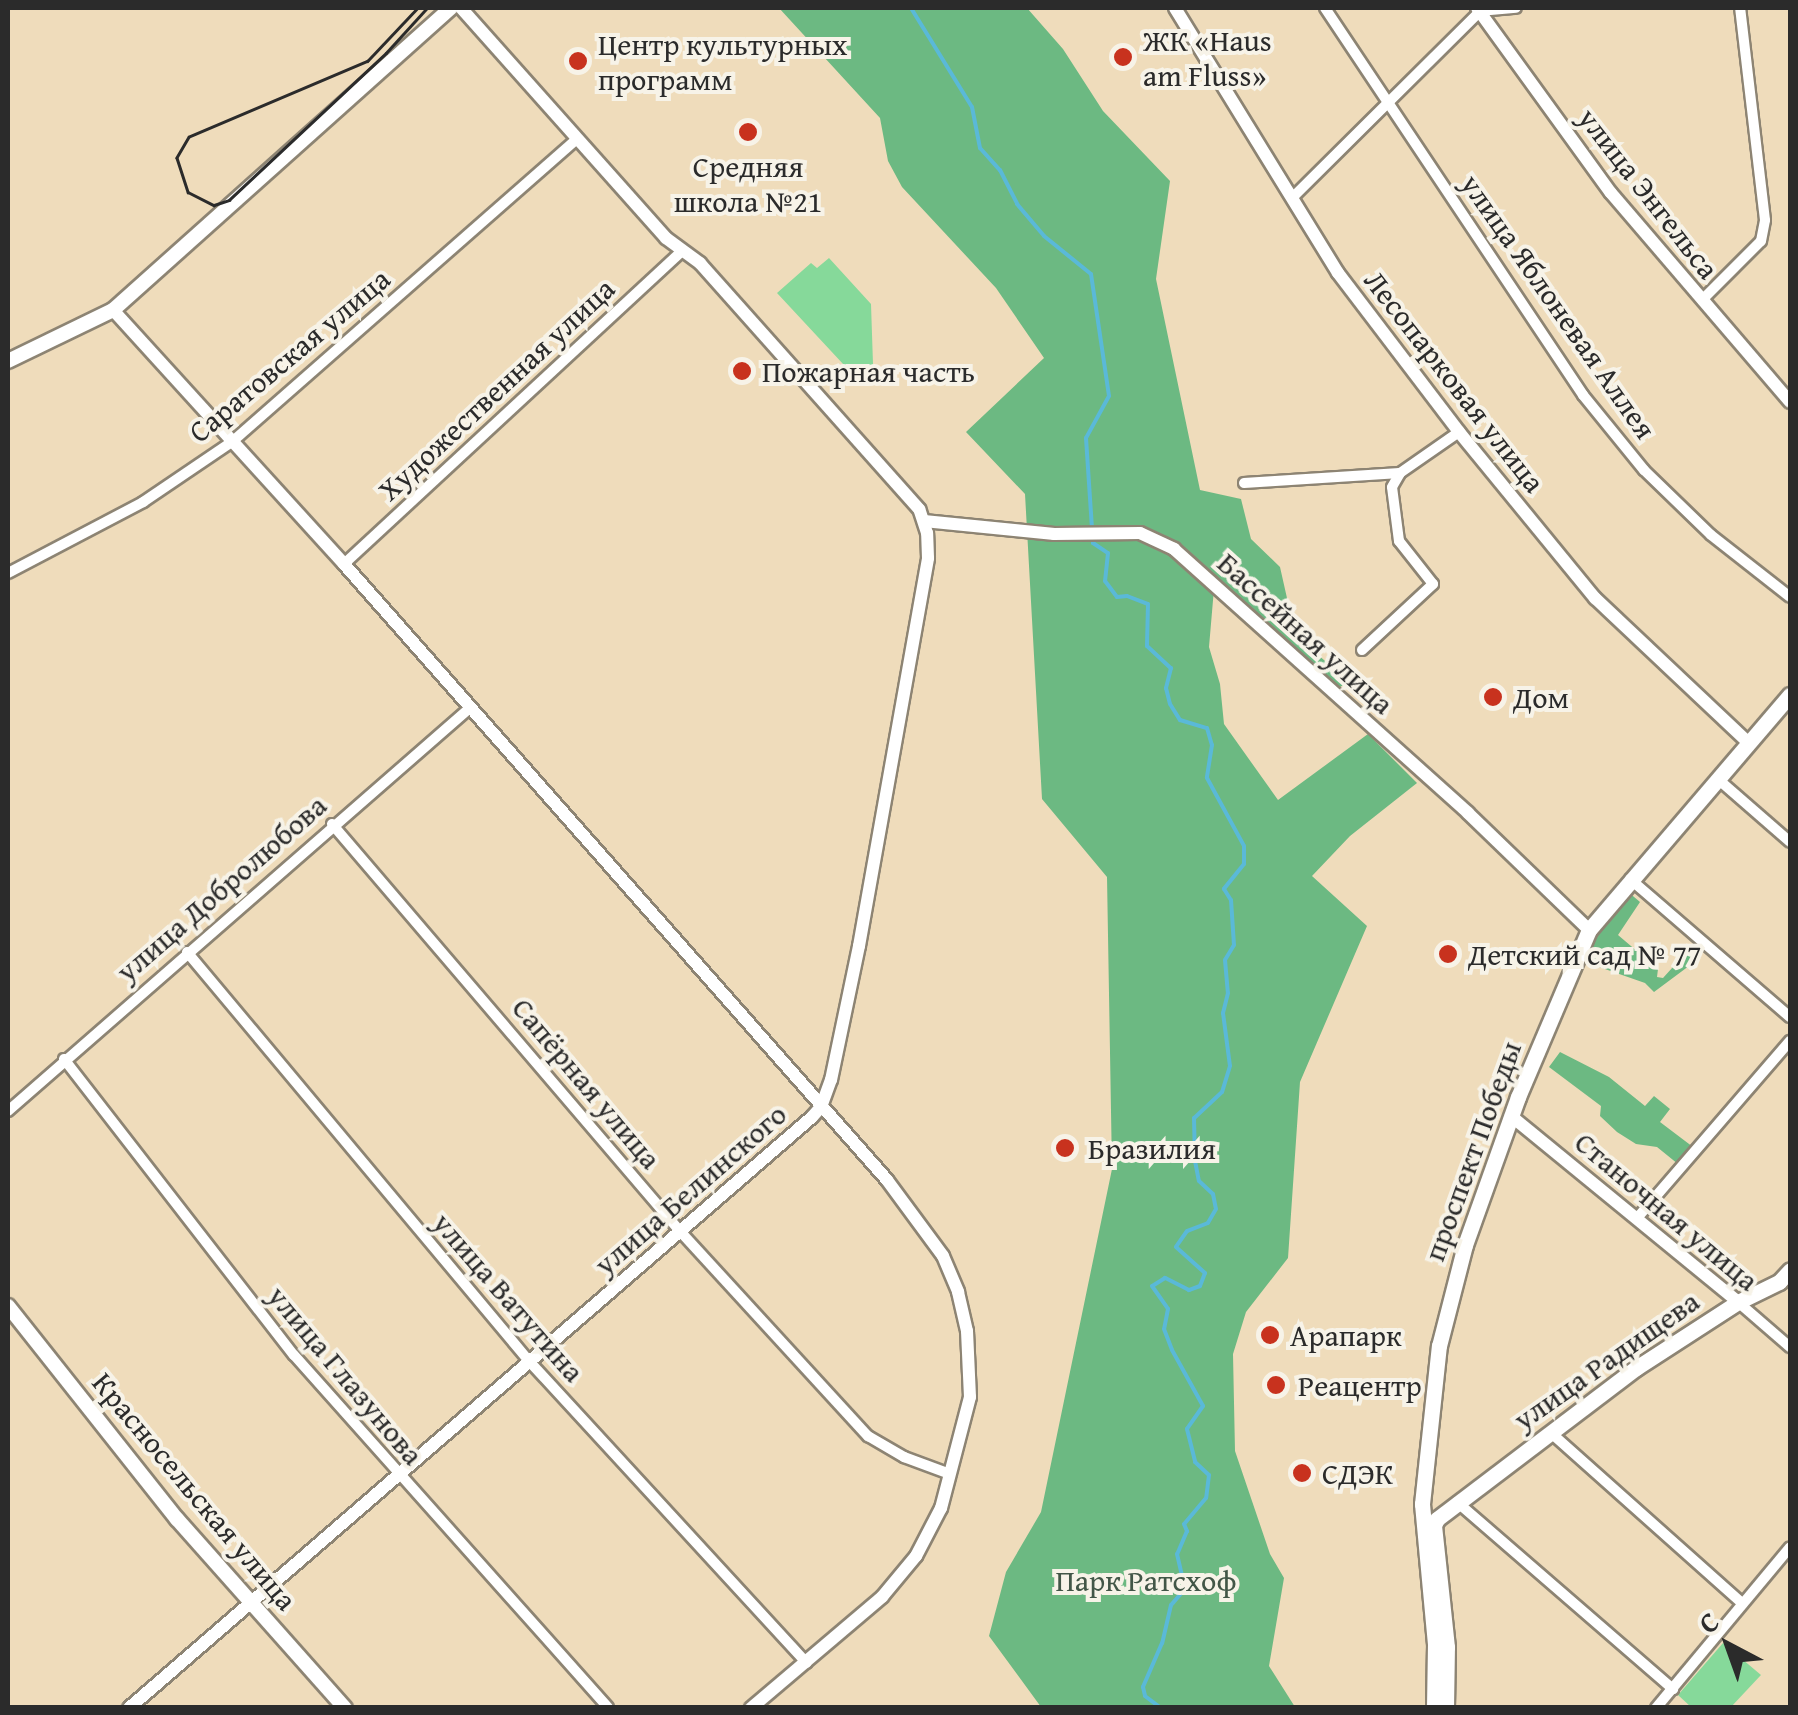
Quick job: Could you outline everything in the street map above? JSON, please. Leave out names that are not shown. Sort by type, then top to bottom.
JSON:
[{"type":"main road","points":[[8,362],[113,310],[451,8]]},
{"type":"main road","name":"проспект Победы","points":[[1434,1708],[1435,1644],[1423,1520],[1424,1478],[1440,1346],[1452,1293],[1511,1116],[1589,930],[1790,695]]},
{"type":"main road","name":"улица Радищева","points":[[1446,1708],[1447,1646],[1435,1532],[1438,1518],[1550,1432],[1738,1302],[1780,1282],[1790,1270]]},
{"type":"main road","name":"Красносельская улица","points":[[8,1306],[178,1519],[344,1708]]},
{"type":"main road","points":[[1424,1478],[1445,1499],[1457,1502]]},
{"type":"street","points":[[462,8],[681,252],[700,263],[922,515]]},
{"type":"street","name":"Лесопарковая улица","points":[[1175,8],[1338,272],[1459,432],[1595,598],[1748,743]]},
{"type":"street","name":"улица Яблоневая Аллея","points":[[1325,8],[1583,395],[1657,484],[1711,536],[1790,598]]},
{"type":"street","points":[[1292,198],[1480,9],[1516,8]]},
{"type":"street","points":[[1702,300],[1761,241],[1766,220],[1740,8]]},
{"type":"street","name":"улица Энгельса","points":[[1480,9],[1612,192],[1790,402]]},
{"type":"street","name":"Саратовская улица","points":[[8,573],[142,502],[233,441],[577,139]]},
{"type":"street","name":"Художественная улица","points":[[344,564],[681,252]]},
{"type":"street","points":[[113,310],[471,707],[918,1218],[958,1292],[967,1330],[970,1397],[941,1508],[916,1556],[882,1597],[751,1708]]},
{"type":"street","points":[[1362,650],[1433,584],[1400,541],[1392,488],[1400,473],[1459,432]]},
{"type":"street","points":[[1244,483],[1400,473]]},
{"type":"street","name":"Бассейная улица","points":[[922,515],[1054,534],[1140,533],[1174,549],[1468,812],[1589,930]]},
{"type":"street","name":"улица Белинского","points":[[129,1708],[821,1107],[859,946],[924,584],[928,546],[922,515]]},
{"type":"street","name":"улица Добролюбова","points":[[8,1111],[332,824],[471,707]]},
{"type":"street","points":[[1719,780],[1790,842]]},
{"type":"street","name":"Сапёрная улица","points":[[332,824],[680,1230],[868,1436],[904,1457],[950,1474]]},
{"type":"street","points":[[1630,879],[1790,1017]]},
{"type":"street","name":"улица Ватутина","points":[[186,952],[529,1362],[807,1664]]},
{"type":"street","points":[[1638,1217],[1790,1041]]},
{"type":"street","name":"улица Глазунова","points":[[64,1059],[294,1355],[608,1708]]},
{"type":"street","name":"Станочная улица","points":[[1511,1116],[1638,1217],[1790,1347]]},
{"type":"street","points":[[1550,1432],[1742,1603]]},
{"type":"street","points":[[1457,1502],[1673,1688]]},
{"type":"street","points":[[1656,1708],[1790,1546]]},
{"type":"green space","name":"Парк Ратсхоф","points":[[779,8],[1027,8],[1063,49],[1103,111],[1170,181],[1156,279],[1200,490],[1241,499],[1251,539],[1280,567],[1289,607],[1284,625],[1349,682],[1338,688],[1215,577],[1209,647],[1220,684],[1224,724],[1278,800],[1368,734],[1417,783],[1350,836],[1312,876],[1367,926],[1300,1082],[1288,1258],[1246,1312],[1233,1354],[1235,1451],[1270,1554],[1284,1578],[1269,1666],[1295,1707],[1041,1707],[989,1636],[1006,1572],[1041,1512],[1112,1169],[1107,877],[1042,799],[1025,494],[966,432],[1044,358],[996,288],[902,187],[888,161],[880,118]]},
{"type":"green space","points":[[829,258],[871,304],[873,364],[857,379],[777,293],[811,263],[817,268]]},
{"type":"green space","points":[[1627,891],[1640,902],[1618,935],[1658,969],[1657,977],[1663,978],[1691,947],[1701,957],[1654,992],[1645,983],[1582,961],[1596,930]]},
{"type":"green space","points":[[1560,1052],[1609,1077],[1645,1106],[1654,1096],[1670,1109],[1660,1122],[1693,1147],[1678,1164],[1657,1147],[1636,1144],[1617,1132],[1600,1116],[1601,1106],[1549,1067]]},
{"type":"green space","points":[[1723,1643],[1761,1675],[1731,1707],[1691,1707],[1678,1695]]},
{"type":"waterway","points":[[911,8],[972,107],[980,148],[1000,170],[1017,204],[1044,236],[1091,274],[1109,396],[1086,438],[1092,528]]},
{"type":"waterway","points":[[1093,537],[1093,543],[1108,553],[1105,581],[1117,597],[1127,596],[1148,604],[1147,646],[1171,668],[1166,688],[1170,704],[1180,720],[1207,728],[1212,745],[1207,778],[1244,846],[1244,864],[1224,889],[1231,900],[1234,945],[1225,960],[1228,993],[1223,1013],[1230,1066],[1222,1092],[1194,1118],[1199,1181],[1213,1194],[1216,1209],[1208,1223],[1187,1231],[1176,1247],[1205,1273],[1200,1286],[1189,1290],[1165,1278],[1152,1286],[1168,1309],[1164,1329],[1172,1350],[1203,1406],[1187,1429],[1195,1462],[1209,1475],[1206,1498],[1184,1524],[1187,1531],[1177,1554],[1185,1589],[1171,1605],[1162,1643],[1143,1687],[1145,1696],[1161,1708]]},
{"type":"tram line","points":[[418,8],[368,61],[189,137],[177,158],[188,192],[214,205],[229,200],[386,53],[427,8]]},
{"type":"place","name":"ЖК «Haus am Fluss»","points":[[1123,57]]},
{"type":"place","name":"Центр культурных программ","points":[[578,61]]},
{"type":"place","name":"Средняя школа №21","points":[[748,132]]},
{"type":"place","name":"Пожарная часть","points":[[742,371]]},
{"type":"place","name":"Дом","points":[[1493,697]]},
{"type":"place","name":"Детский сад № 77","points":[[1448,954]]},
{"type":"place","name":"Бразилия","points":[[1065,1148]]},
{"type":"place","name":"Арапарк","points":[[1270,1335]]},
{"type":"place","name":"Реацентр","points":[[1276,1385]]},
{"type":"place","name":"СДЭК","points":[[1302,1473]]}]
